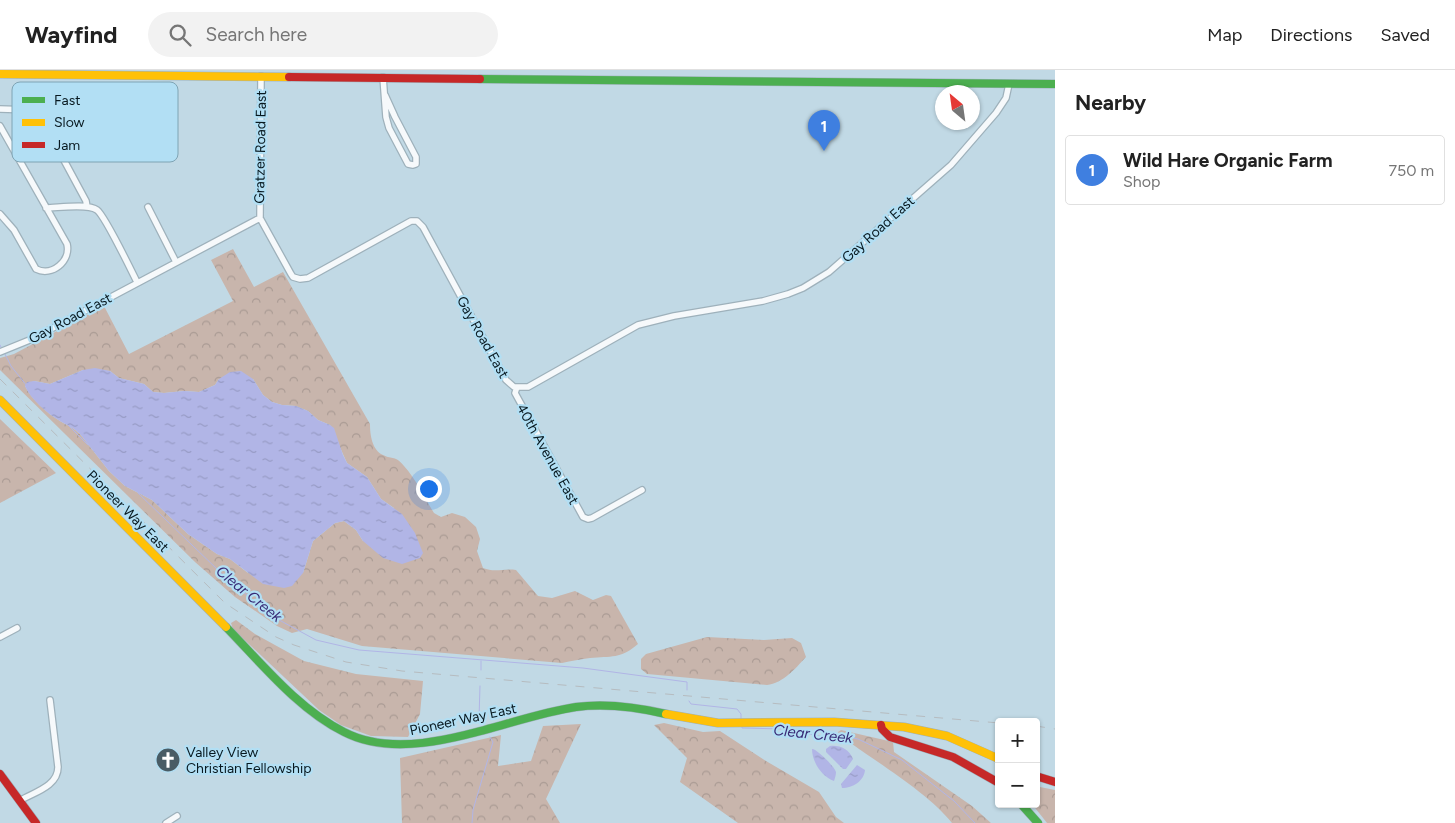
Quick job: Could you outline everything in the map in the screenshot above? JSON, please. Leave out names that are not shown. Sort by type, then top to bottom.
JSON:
[{"type":"main road","points":[[0,74],[1055,84]]},
{"type":"main road","name":"Pioneer Way East","points":[[0,400],[296,698],[326,722],[355,737],[391,744],[420,743],[573,707],[596,705],[629,706],[687,719],[717,723],[784,722],[881,725],[927,731],[948,736],[995,758]]},
{"type":"main road","points":[[881,725],[882,729],[890,737],[953,757],[995,780]]},
{"type":"main road","points":[[0,774],[21,800],[36,823]]},
{"type":"main road","points":[[1040,777],[1055,782]]},
{"type":"main road","points":[[1025,808],[1038,823]]},
{"type":"street","name":"Gratzer Road East","points":[[260,218],[261,76]]},
{"type":"street","points":[[383,77],[386,117],[389,128],[408,164],[416,164],[416,157],[394,117],[385,95]]},
{"type":"street","name":"Gay Road East","points":[[0,352],[32,338],[260,218],[291,274],[293,277],[300,279],[308,278],[411,221],[420,223],[506,380],[511,386],[525,388],[638,325],[674,316],[763,301],[788,294],[817,280],[838,266],[950,165],[996,113],[1006,98],[1010,84]]},
{"type":"street","points":[[0,126],[12,147]]},
{"type":"street","points":[[0,214],[14,230],[36,269],[45,272],[57,268],[66,257],[68,247],[53,216],[46,208],[20,162]]},
{"type":"street","points":[[65,162],[86,201],[86,207]]},
{"type":"street","points":[[46,208],[86,207],[97,210],[137,282]]},
{"type":"street","points":[[148,208],[176,262]]},
{"type":"street","name":"40th Avenue East","points":[[517,387],[515,393],[585,519],[592,518],[642,490]]},
{"type":"street","points":[[0,637],[17,628]]},
{"type":"street","points":[[21,800],[53,782],[57,776],[58,767],[50,700]]},
{"type":"street","points":[[166,823],[178,816]]},
{"type":"green space","points":[[233,249],[254,287],[283,272],[370,424],[371,437],[376,450],[401,463],[434,513],[441,517],[452,513],[465,517],[476,527],[480,539],[477,551],[483,568],[516,570],[538,596],[552,598],[575,591],[593,600],[606,595],[611,596],[638,644],[632,649],[616,656],[587,658],[562,663],[362,646],[307,629],[292,633],[277,626],[235,597],[195,562],[0,370],[0,358],[14,354],[104,306],[129,354],[233,301],[211,260]],"holes":[[[83,370],[110,371],[119,378],[144,384],[153,392],[164,393],[199,392],[215,385],[219,379],[253,379],[263,395],[272,402],[296,406],[330,425],[347,463],[367,477],[381,499],[394,508],[363,541],[356,530],[344,521],[335,523],[313,541],[303,573],[248,573],[230,559],[217,554],[188,534],[152,500],[125,486],[109,471],[80,434],[45,410],[25,386],[34,381],[50,384]]]},
{"type":"green space","points":[[0,419],[56,473],[0,503]]},
{"type":"green space","points":[[236,620],[255,634],[304,661],[356,674],[423,681],[420,714],[408,737],[371,736],[341,725],[319,710],[233,629],[231,623]]},
{"type":"green space","points":[[707,637],[764,640],[792,638],[801,643],[806,657],[793,671],[773,684],[767,685],[647,674],[641,669],[641,659],[646,654]]},
{"type":"green space","points":[[664,723],[703,732],[720,731],[819,792],[836,817],[844,823],[738,823],[680,782],[687,758],[654,725]]},
{"type":"green space","points":[[581,724],[546,799],[560,823],[402,823],[400,758],[501,735],[498,766],[531,761],[543,726]]},
{"type":"green space","points":[[841,730],[893,742],[894,752],[972,806],[991,823],[952,823],[943,812],[905,781],[852,744],[841,739],[838,732]]},
{"type":"green space","points":[[1040,787],[1055,790],[1055,823],[1047,823],[1035,808],[1040,808]]},
{"type":"water","points":[[95,368],[110,371],[119,378],[144,384],[153,392],[164,393],[199,392],[215,385],[219,379],[230,372],[241,371],[253,379],[263,395],[272,402],[296,406],[308,411],[318,420],[334,428],[347,463],[367,477],[381,499],[402,514],[415,533],[423,553],[420,558],[402,564],[383,558],[363,541],[356,530],[344,521],[335,523],[313,541],[303,573],[292,586],[284,588],[263,584],[230,559],[217,554],[188,534],[152,500],[125,486],[109,471],[80,434],[45,410],[35,401],[25,386],[27,382],[34,381],[50,384],[83,370]]},
{"type":"water","points":[[830,746],[844,748],[849,753],[853,759],[846,769],[843,769],[826,752],[826,749]]},
{"type":"water","points":[[812,749],[835,769],[834,781],[819,768],[812,754]]},
{"type":"water","points":[[857,765],[865,770],[863,777],[854,785],[842,788],[841,784]]},
{"type":"waterway","name":"Clear Creek","points":[[5,354],[11,366],[27,386]]},
{"type":"waterway","name":"Clear Creek","points":[[68,425],[88,445]]},
{"type":"waterway","name":"Clear Creek","points":[[138,493],[219,571],[270,615],[316,640],[359,650],[583,668],[687,682],[687,690]]},
{"type":"waterway","points":[[481,661],[481,670]]},
{"type":"waterway","points":[[479,719],[480,686]]},
{"type":"waterway","name":"Clear Creek","points":[[689,701],[691,704],[737,709],[741,714],[741,719]]},
{"type":"waterway","name":"Clear Creek","points":[[742,727],[784,729],[819,736],[836,735],[858,739],[902,760],[954,801],[975,823]]},
{"type":"waterway","points":[[472,823],[473,810],[493,742],[490,737]]},
{"type":"railway","points":[[0,379],[225,603],[276,637],[294,645],[346,662],[402,671],[995,723]]},
{"type":"railway","points":[[1040,727],[1055,729]]},
{"type":"traffic: fast","points":[[480,79],[1055,84]]},
{"type":"traffic: fast","points":[[226,627],[281,685],[311,711],[344,732],[371,741],[399,744],[429,742],[576,707],[621,706],[666,714]]},
{"type":"traffic: fast","points":[[1025,808],[1038,823]]},
{"type":"traffic: slow","points":[[0,74],[289,77]]},
{"type":"traffic: slow","points":[[0,400],[226,627]]},
{"type":"traffic: slow","points":[[666,714],[718,723],[834,722],[904,727],[947,736],[995,757]]},
{"type":"traffic: jam","points":[[289,77],[480,79]]},
{"type":"traffic: jam","points":[[881,725],[882,729],[890,737],[953,757],[995,781]]},
{"type":"traffic: jam","points":[[0,774],[36,823]]},
{"type":"traffic: jam","points":[[1040,777],[1055,782]]},
{"type":"place","name":"Wild Hare Organic Farm","points":[[824,151]]},
{"type":"place","name":"Valley View Christian Fellowship","points":[[168,760]]}]
